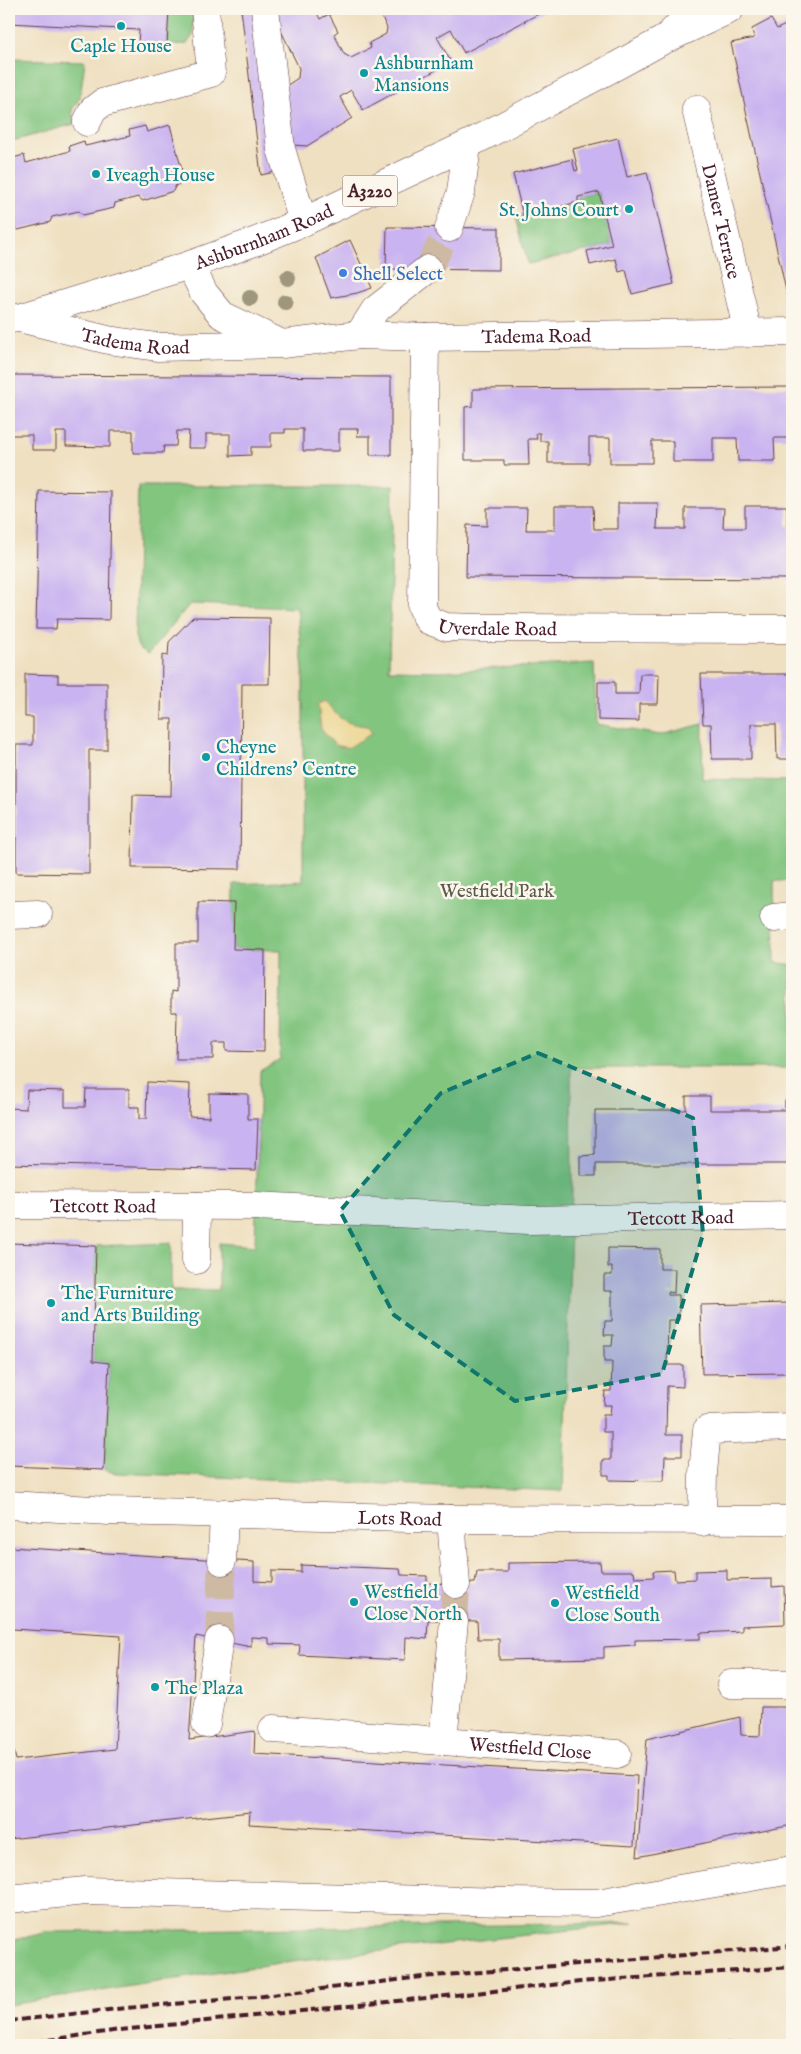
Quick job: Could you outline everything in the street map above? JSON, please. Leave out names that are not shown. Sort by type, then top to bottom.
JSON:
[{"type":"main road","points":[[87,122],[93,110],[102,103],[210,74],[205,9]]},
{"type":"main road","points":[[265,9],[281,149],[304,222]]},
{"type":"main road","name":"Ashburnham Road","points":[[665,39],[695,9]]},
{"type":"main road","name":"Ashburnham Road","points":[[14,319],[190,265],[304,222],[467,145],[665,39],[730,9]]},
{"type":"main road","name":"Damer Terrace","points":[[696,109],[748,333]]},
{"type":"main road","points":[[449,228],[461,192],[467,145]]},
{"type":"main road","points":[[190,265],[204,293],[222,315],[282,344]]},
{"type":"main road","points":[[360,335],[375,310],[428,269]]},
{"type":"main road","name":"Tadema Road","points":[[14,319],[108,340],[158,347],[282,344],[360,335],[425,337],[792,332]]},
{"type":"main road","name":"Uverdale Road","points":[[425,337],[422,606],[428,620],[446,627],[480,628],[792,629]]},
{"type":"main road","points":[[9,915],[38,914]]},
{"type":"main road","name":"Tetcott Road","points":[[9,1205],[256,1206],[529,1220],[792,1215]]},
{"type":"main road","points":[[196,1260],[197,1206]]},
{"type":"main road","points":[[702,1522],[703,1473],[707,1430],[792,1427]]},
{"type":"main road","name":"Lots Road","points":[[9,1505],[109,1511],[451,1519],[702,1522],[792,1520]]},
{"type":"main road","points":[[222,1560],[224,1513]]},
{"type":"main road","points":[[451,1519],[456,1584]]},
{"type":"main road","name":"Westfield Close","points":[[443,1741],[454,1621]]},
{"type":"main road","points":[[206,1724],[219,1640]]},
{"type":"main road","points":[[731,1684],[792,1684]]},
{"type":"main road","name":"Westfield Close","points":[[273,1729],[618,1754]]},
{"type":"main road","points":[[9,1899],[86,1891],[596,1903],[792,1870]]},
{"type":"highlighted area","points":[[538,1053],[693,1118],[703,1234],[662,1374],[515,1401],[394,1315],[340,1211],[441,1093]]},
{"type":"green space","points":[[169,9],[193,9],[193,35],[187,44],[167,45]]},
{"type":"green space","points":[[9,59],[85,61],[80,97],[72,110],[74,124],[9,142]]},
{"type":"green space","points":[[599,192],[612,245],[528,264],[516,217],[578,202],[578,197]]},
{"type":"green space","name":"Westfield Park","points":[[138,486],[393,486],[389,670],[441,671],[594,663],[596,724],[660,735],[703,724],[702,779],[792,781],[792,881],[774,881],[775,962],[792,965],[792,1068],[571,1068],[572,1190],[563,1491],[116,1473],[104,1470],[109,1363],[93,1361],[96,1246],[171,1243],[171,1290],[219,1290],[219,1243],[255,1246],[260,1071],[280,1059],[281,950],[233,949],[234,884],[303,881],[303,670],[297,608],[190,604],[148,654],[138,647],[135,636]]},
{"type":"green space","points":[[634,1923],[292,1961],[9,2005],[9,1941],[49,1932]]},
{"type":"sand","points":[[325,701],[343,720],[367,726],[372,733],[348,748],[335,745],[321,729],[318,704]]},
{"type":"building","name":"Caple House","points":[[9,9],[169,9],[167,45],[138,44],[139,30],[9,23]]},
{"type":"building","points":[[241,9],[256,9],[275,172],[261,175]]},
{"type":"building","name":"Ashburnham Mansions","points":[[277,9],[315,9],[320,19],[329,14],[338,31],[334,34],[344,54],[351,58],[371,48],[369,43],[386,34],[387,28],[378,9],[548,9],[464,53],[451,29],[437,37],[451,62],[363,110],[351,90],[340,97],[352,118],[307,146],[293,145],[280,90],[298,78],[299,68],[273,14]]},
{"type":"building","points":[[771,19],[777,29],[792,22],[792,294],[787,295],[731,43],[754,38],[752,29]]},
{"type":"building","name":"Iveagh House","points":[[170,125],[185,182],[176,185],[173,191],[143,201],[138,197],[115,203],[114,208],[83,215],[79,211],[52,217],[50,222],[18,230],[13,226],[9,227],[9,166],[11,166],[9,159],[24,155],[26,163],[70,151],[69,146],[84,141],[85,146],[130,136],[129,130],[145,126],[147,132]]},
{"type":"building","name":"St. Johns Court","points":[[618,138],[627,177],[647,172],[674,284],[632,294],[626,270],[619,272],[616,259],[590,265],[587,251],[612,245],[599,192],[578,197],[578,202],[523,216],[513,174],[572,159],[575,171],[578,170],[573,149]]},
{"type":"building","points":[[387,227],[499,228],[499,270],[386,269]]},
{"type":"building","name":"Shell Select","points":[[350,240],[372,288],[331,298],[316,258]]},
{"type":"building","points":[[9,375],[391,377],[391,455],[370,455],[370,436],[357,436],[358,429],[339,429],[339,451],[303,451],[303,429],[285,429],[285,433],[271,433],[271,447],[251,447],[251,455],[230,456],[230,434],[206,434],[206,448],[188,448],[189,431],[177,431],[176,446],[164,446],[163,453],[133,453],[133,431],[110,431],[110,447],[66,446],[66,432],[56,432],[56,450],[32,450],[32,435],[9,435]]},
{"type":"building","points":[[792,387],[792,438],[774,438],[775,461],[738,461],[737,438],[713,438],[713,462],[673,462],[673,441],[652,441],[652,463],[610,463],[610,438],[589,438],[589,463],[548,463],[548,441],[540,441],[540,433],[536,433],[537,439],[528,439],[529,465],[504,465],[504,460],[465,460],[465,407],[473,406],[473,389]]},
{"type":"building","points":[[39,491],[111,492],[109,620],[57,619],[56,629],[36,629]]},
{"type":"building","points":[[618,503],[658,503],[657,529],[685,529],[685,508],[724,508],[723,528],[745,528],[745,506],[787,506],[787,526],[792,526],[792,579],[466,577],[467,525],[487,526],[487,508],[527,508],[526,530],[555,530],[555,506],[593,506],[594,529],[618,529]]},
{"type":"building","name":"Cheyne Childrens' Centre","points":[[193,617],[270,618],[269,684],[242,684],[240,869],[132,868],[133,795],[171,796],[172,719],[161,719],[162,655],[168,656],[169,642]]},
{"type":"building","points":[[25,674],[58,675],[58,683],[107,683],[107,750],[89,750],[89,874],[16,873],[16,745],[33,745],[33,717],[25,717]]},
{"type":"building","points":[[640,674],[659,674],[658,704],[639,704],[639,721],[598,720],[598,682],[615,682],[615,694],[639,694]]},
{"type":"building","points":[[701,674],[792,674],[792,759],[777,759],[776,724],[751,724],[751,759],[712,759],[711,724],[703,724]]},
{"type":"building","points":[[198,902],[234,903],[233,949],[265,950],[264,1052],[226,1051],[226,1043],[213,1043],[213,1059],[176,1059],[177,1012],[171,1012],[171,991],[176,992],[176,943],[198,943]]},
{"type":"building","points":[[147,1082],[190,1084],[189,1116],[209,1117],[209,1093],[248,1094],[248,1119],[258,1119],[256,1170],[9,1164],[9,1108],[26,1109],[27,1090],[65,1091],[65,1107],[85,1107],[86,1089],[129,1089],[129,1107],[139,1107],[139,1119],[146,1119]]},
{"type":"building","points":[[686,1096],[710,1096],[710,1110],[785,1110],[785,1100],[790,1100],[790,1108],[792,1108],[792,1164],[596,1164],[596,1176],[580,1176],[580,1156],[595,1155],[595,1110],[686,1110]]},
{"type":"building","name":"The Furniture and Arts Building","points":[[9,1243],[96,1246],[93,1361],[109,1363],[104,1470],[9,1466]]},
{"type":"building","points":[[608,1248],[660,1249],[660,1269],[675,1269],[674,1293],[668,1292],[668,1295],[679,1295],[679,1320],[668,1320],[667,1365],[683,1365],[683,1387],[667,1386],[666,1435],[682,1435],[682,1456],[665,1456],[664,1481],[609,1480],[609,1475],[603,1475],[603,1460],[611,1460],[611,1432],[603,1432],[603,1415],[610,1415],[611,1405],[604,1405],[605,1391],[611,1391],[612,1362],[604,1362],[604,1346],[612,1346],[613,1335],[604,1335],[605,1321],[612,1321],[612,1291],[604,1291],[604,1275],[612,1275],[612,1267],[608,1267]]},
{"type":"building","points":[[792,1303],[792,1373],[702,1374],[700,1305]]},
{"type":"building","points":[[9,1547],[254,1562],[254,1581],[272,1582],[272,1571],[301,1572],[301,1565],[400,1569],[401,1575],[427,1576],[427,1583],[456,1584],[475,1583],[477,1572],[508,1572],[508,1563],[600,1562],[601,1571],[634,1571],[635,1578],[654,1577],[653,1571],[674,1570],[675,1580],[695,1579],[695,1571],[727,1570],[727,1580],[772,1579],[772,1587],[784,1586],[785,1624],[742,1626],[742,1631],[700,1633],[700,1639],[635,1640],[635,1645],[604,1647],[604,1658],[499,1660],[499,1639],[478,1639],[477,1621],[428,1620],[427,1639],[406,1637],[405,1660],[299,1655],[300,1645],[269,1644],[269,1638],[251,1637],[251,1647],[196,1636],[189,1740],[255,1731],[254,1754],[637,1776],[634,1846],[249,1824],[250,1812],[9,1839],[9,1730],[16,1760],[115,1749],[121,1636],[13,1629],[9,1634]]},
{"type":"building","points":[[761,1707],[792,1707],[792,1825],[637,1857],[647,1739],[740,1717],[741,1735],[760,1736]]},
{"type":"building","points":[[726,2042],[753,2044],[753,2045],[726,2045]]},
{"type":"tunnel","points":[[428,269],[449,228]]},
{"type":"tunnel","points":[[219,1640],[222,1561]]},
{"type":"tunnel","points":[[454,1621],[456,1584]]},
{"type":"railway","points":[[9,2021],[126,2008],[255,1997],[422,1977],[792,1946]]},
{"type":"railway","points":[[13,2045],[120,2030],[580,1982],[792,1967]]},
{"type":"place","name":"Caple House","points":[[121,26]]},
{"type":"place","name":"Ashburnham Mansions","points":[[364,73]]},
{"type":"place","name":"Iveagh House","points":[[96,174]]},
{"type":"place","name":"St. Johns Court","points":[[629,209]]},
{"type":"place","name":"Shell Select","points":[[343,273]]},
{"type":"place","name":"Cheyne Childrens' Centre","points":[[206,757]]},
{"type":"place","name":"The Furniture and Arts Building","points":[[51,1303]]},
{"type":"place","name":"Westfield Close North","points":[[354,1602]]},
{"type":"place","name":"Westfield Close South","points":[[555,1603]]},
{"type":"place","name":"The Plaza","points":[[155,1687]]}]
